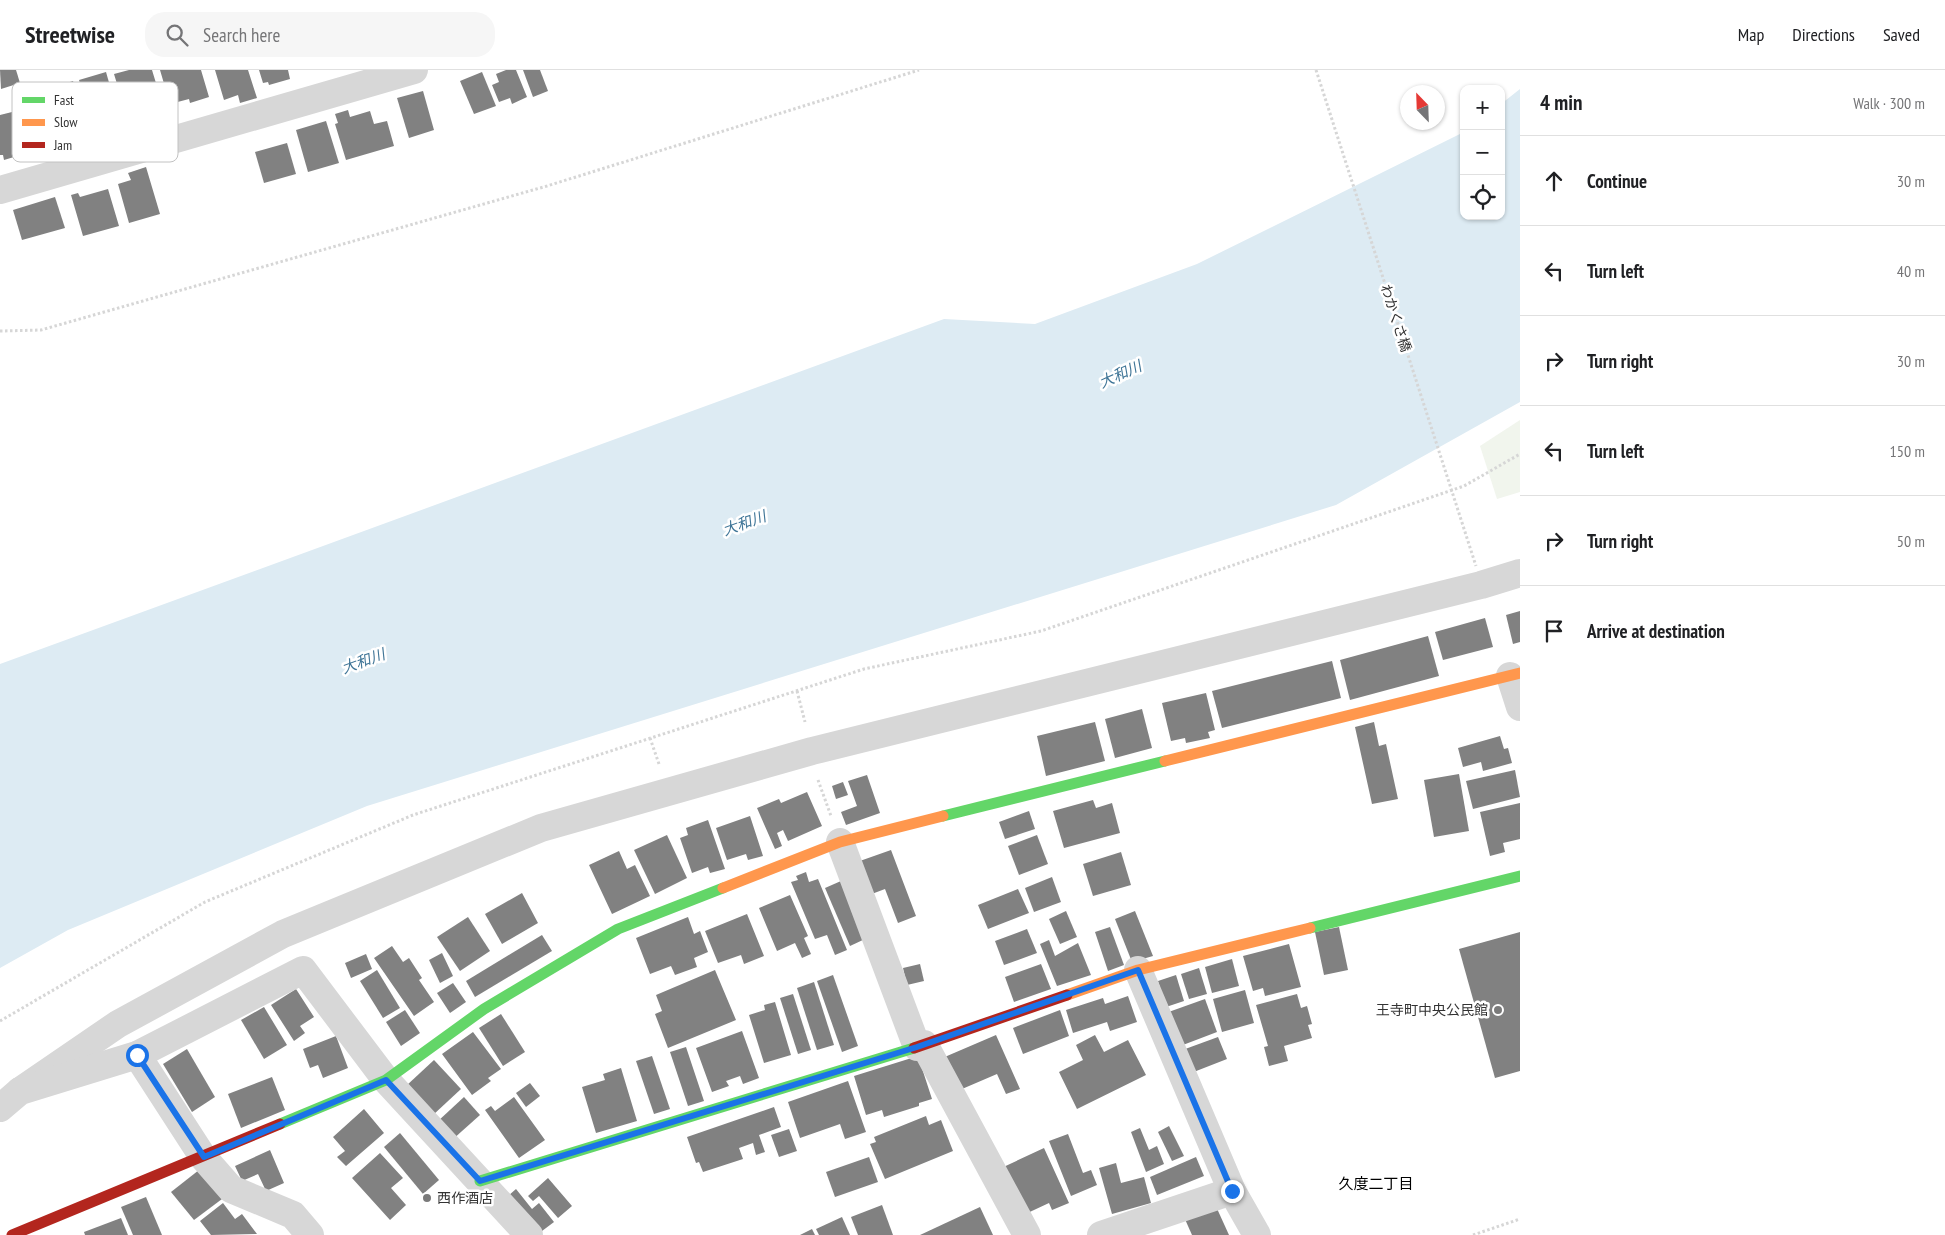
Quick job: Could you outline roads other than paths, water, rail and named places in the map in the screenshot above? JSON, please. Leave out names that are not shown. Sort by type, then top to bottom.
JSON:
[{"type":"street","points":[[178,138],[414,70]]},
{"type":"street","points":[[0,190],[97,162]]},
{"type":"street","points":[[10,1099],[118,1024],[283,934],[541,828],[812,751],[1481,584],[1520,572]]},
{"type":"street","points":[[12,1235],[386,1080],[484,1009],[618,929],[840,842],[1515,674],[1520,707]]},
{"type":"street","points":[[840,842],[921,1045],[1027,1235]]},
{"type":"street","points":[[480,1181],[921,1045],[1138,970],[1520,876]]},
{"type":"street","points":[[10,1099],[137,1055],[304,970],[386,1080],[529,1235]]},
{"type":"street","points":[[1138,970],[1232,1191],[1257,1235]]},
{"type":"street","points":[[137,1055],[204,1157],[231,1189],[293,1215],[310,1235]]},
{"type":"street","points":[[1102,1235],[1232,1191]]},
{"type":"water","name":"大和川","points":[[1520,89],[1520,402],[1336,505],[367,806],[68,930],[0,968],[0,664],[944,319],[1035,324],[1197,264],[1460,134],[1460,220],[1505,220],[1505,101]]},
{"type":"place","name":"王寺町中央公民館","points":[[1498,1010]]},
{"type":"place","name":"西作酒店","points":[[427,1198]]},
{"type":"district","name":"久度二丁目","points":[[1376,1183]]}]
